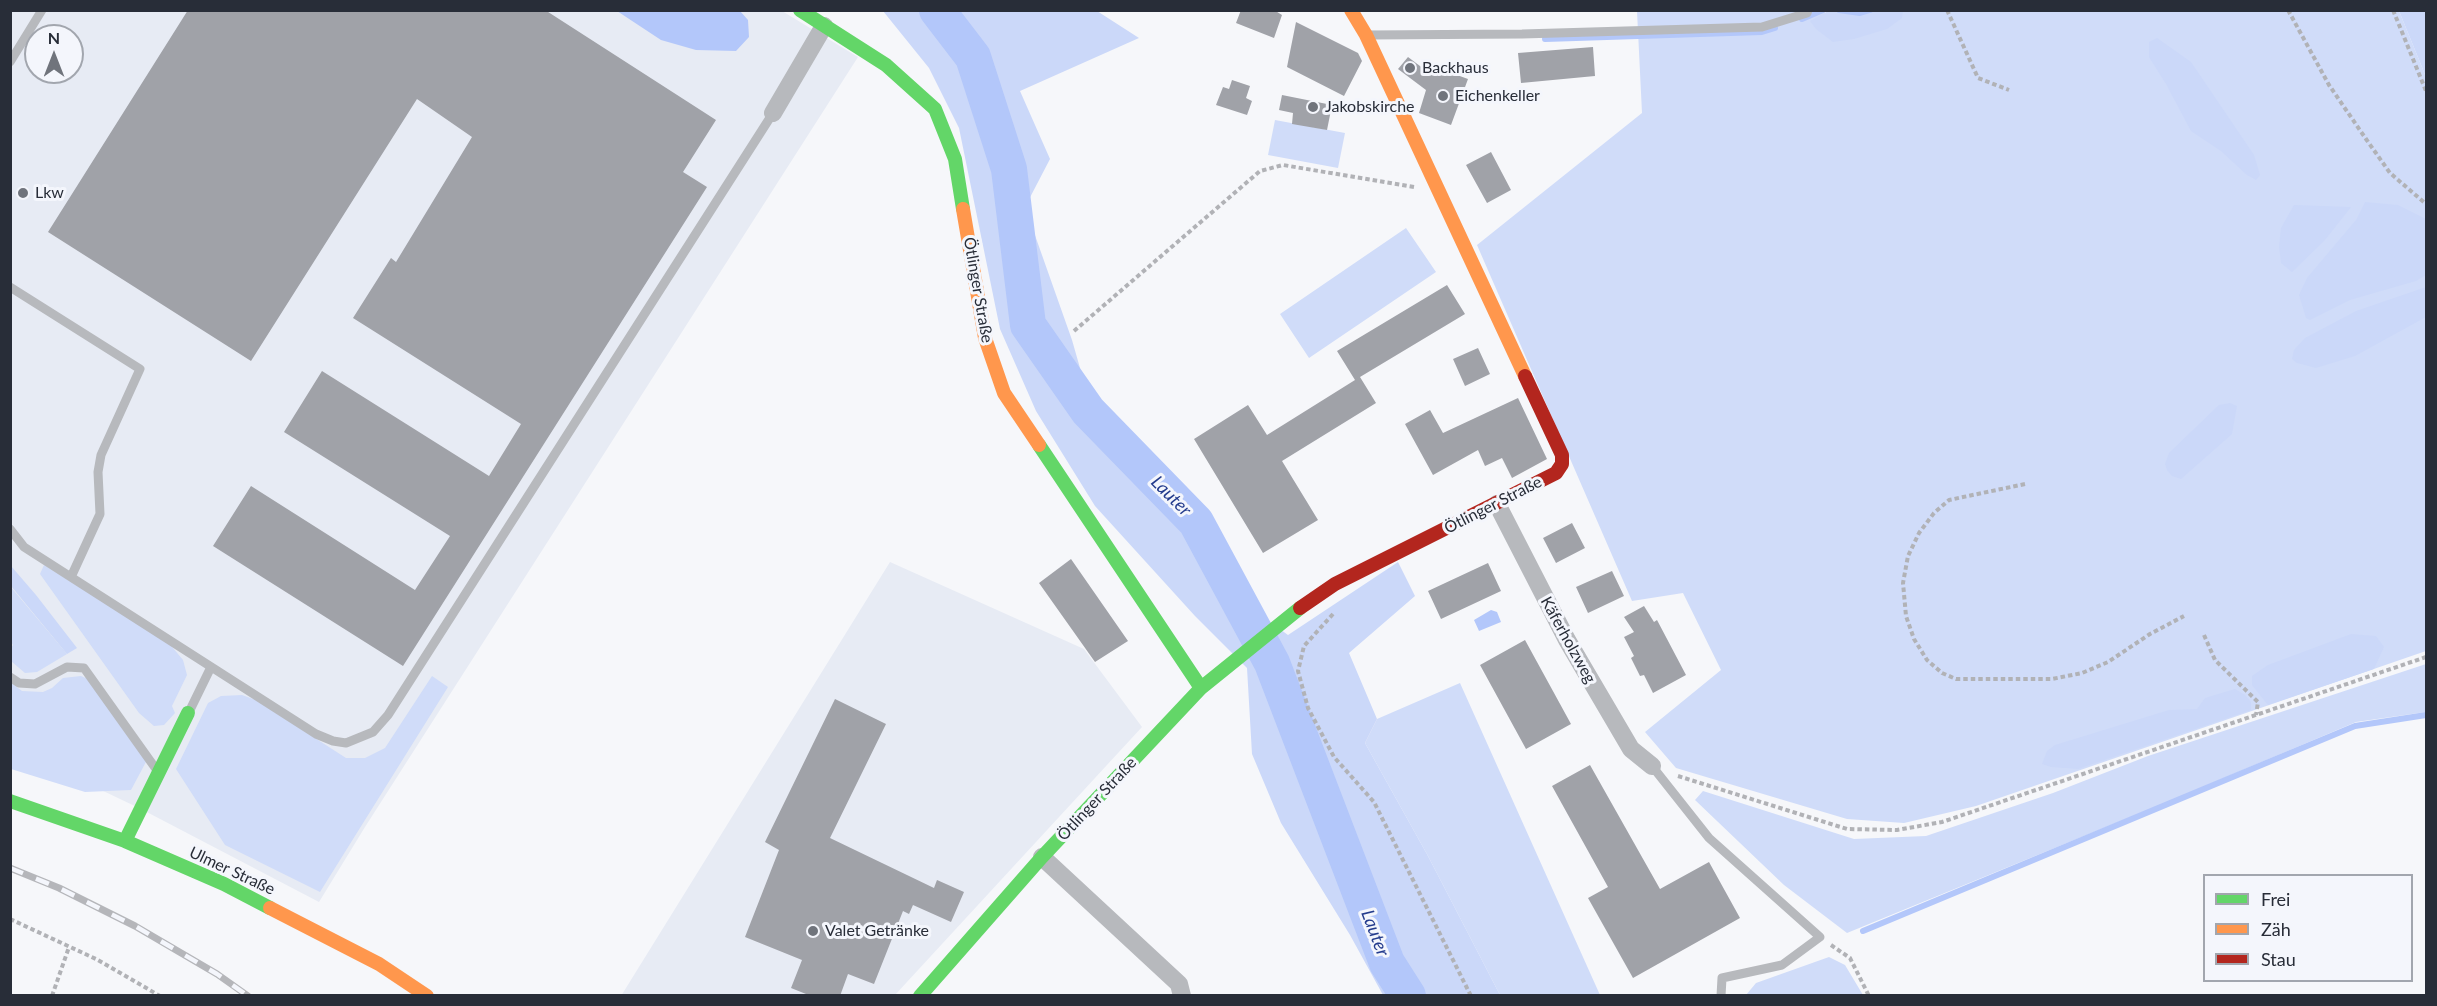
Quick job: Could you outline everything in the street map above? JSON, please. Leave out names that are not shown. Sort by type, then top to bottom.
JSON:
[{"type":"street","name":"Ötlinger Straße","points":[[800,10],[886,65],[935,109],[955,159],[985,339],[1004,393],[1201,688]]},
{"type":"street","name":"Ötlinger Straße","points":[[920,996],[1042,857],[1201,688],[1228,665],[1284,619],[1335,584],[1556,473],[1562,464],[1562,455],[1439,191],[1351,10]]},
{"type":"street","points":[[772,113],[824,26]]},
{"type":"street","name":"Käferholzweg","points":[[1497,504],[1567,640],[1613,719],[1631,749],[1652,766]]},
{"type":"street","points":[[125,841],[189,713]]},
{"type":"street","name":"Ulmer Straße","points":[[10,801],[125,841],[224,884],[378,964],[427,996]]},
{"type":"street","points":[[1042,857],[1179,984],[1182,996]]},
{"type":"lane","points":[[10,62],[42,10]]},
{"type":"lane","points":[[1365,35],[1522,34],[1762,27],[1807,13],[1808,10]]},
{"type":"lane","points":[[10,539],[324,737],[346,742],[373,732],[388,715],[772,113]]},
{"type":"lane","points":[[10,287],[140,369],[101,455],[98,472],[100,514],[71,577]]},
{"type":"lane","points":[[10,529],[24,547]]},
{"type":"lane","points":[[10,677],[18,683],[35,684],[67,667],[84,668],[159,774]]},
{"type":"lane","points":[[189,713],[211,667]]},
{"type":"lane","points":[[1652,766],[1709,838],[1820,937],[1782,965],[1722,978],[1721,996]]},
{"type":"path","points":[[1947,10],[1978,78],[2009,90]]},
{"type":"path","points":[[2288,10],[2329,85],[2390,173],[2427,204]]},
{"type":"path","points":[[2393,10],[2427,91]]},
{"type":"path","points":[[1074,331],[1260,171],[1282,165],[1439,191]]},
{"type":"path","points":[[2025,484],[1949,500],[1934,513],[1919,533],[1908,556],[1903,583],[1905,616],[1914,639],[1927,660],[1942,673],[1956,679],[2041,679],[2082,673],[2108,662],[2150,634],[2184,616]]},
{"type":"path","points":[[1335,584],[1341,606],[1304,646],[1298,671],[1308,708],[1334,757],[1374,802],[1471,996]]},
{"type":"path","points":[[2204,635],[2216,660],[2258,702],[2256,715]]},
{"type":"path","points":[[1652,766],[1847,829],[1897,830],[1942,822],[2427,657]]},
{"type":"path","points":[[10,920],[96,958],[160,996]]},
{"type":"path","points":[[1820,937],[1850,958],[1869,996]]},
{"type":"path","points":[[52,996],[69,947]]},
{"type":"shaded area","points":[[1824,10],[1825,13],[1830,10],[2399,11],[2426,77],[2426,651],[1976,806],[1904,823],[1847,819],[1676,768],[1645,732],[1721,670],[1683,593],[1632,601],[1477,245],[1642,113],[1637,11]]},
{"type":"shaded area","points":[[1830,10],[1903,11],[1902,18],[1887,29],[1854,39],[1833,42],[1816,29],[1810,21]]},
{"type":"shaded area","points":[[10,11],[782,11],[858,57],[319,902],[141,809],[11,747]]},
{"type":"shaded area","points":[[617,11],[740,11],[748,20],[749,37],[736,51],[696,50],[661,40]]},
{"type":"shaded area","points":[[883,11],[1097,11],[1139,38],[1020,91],[1050,159],[1025,207],[1072,340],[1084,382],[1176,478],[1211,528],[1262,616],[1288,635],[1398,562],[1415,596],[1349,653],[1377,719],[1365,743],[1428,856],[1500,995],[1383,995],[1350,935],[1281,823],[1252,754],[1247,668],[1195,616],[1095,506],[1036,411],[1000,329],[959,128],[929,68]]},
{"type":"shaded area","points":[[2399,11],[2426,11],[2426,77]]},
{"type":"shaded area","points":[[2157,38],[2191,62],[2254,155],[2260,175],[2256,180],[2247,175],[2221,151],[2191,131],[2149,57],[2149,42]]},
{"type":"shaded area","points":[[1275,120],[1345,133],[1338,168],[1268,155]]},
{"type":"shaded area","points":[[2365,202],[2398,205],[2426,219],[2426,275],[2416,281],[2350,300],[2310,320],[2306,318],[2299,295],[2307,278],[2356,220]]},
{"type":"shaded area","points":[[2294,205],[2351,207],[2325,240],[2292,272],[2281,263],[2279,247],[2281,228]]},
{"type":"shaded area","points":[[1406,228],[1436,272],[1309,358],[1280,314]]},
{"type":"shaded area","points":[[2426,287],[2426,317],[2355,356],[2316,368],[2297,363],[2292,359],[2294,350],[2305,338],[2356,311]]},
{"type":"shaded area","points":[[2230,403],[2237,406],[2232,434],[2181,479],[2172,476],[2165,464],[2169,453],[2219,405]]},
{"type":"shaded area","points":[[890,562],[1084,649],[1142,727],[895,995],[621,996]]},
{"type":"shaded area","points":[[44,565],[168,642],[183,660],[187,675],[172,706],[175,713],[164,725],[154,726],[139,713],[40,574]]},
{"type":"shaded area","points":[[11,566],[77,648],[67,654],[11,586]]},
{"type":"shaded area","points":[[10,586],[67,654],[37,672],[25,673],[11,661],[13,645],[11,642]]},
{"type":"shaded area","points":[[1491,610],[1497,612],[1501,622],[1479,631],[1474,620]]},
{"type":"shaded area","points":[[2351,634],[2376,636],[2384,647],[2374,669],[2268,705],[2252,685],[2252,676],[2268,665]]},
{"type":"shaded area","points":[[2426,664],[2426,712],[2356,722],[1847,933],[1784,885],[1695,800],[1703,791],[1854,839],[1926,836],[2053,793],[2148,756]]},
{"type":"shaded area","points":[[81,676],[90,680],[147,760],[131,790],[85,792],[11,769],[10,682],[22,691],[43,692],[52,688],[63,678]]},
{"type":"shaded area","points":[[432,676],[448,687],[320,892],[225,845],[176,769],[208,703],[221,696],[242,695],[256,700],[346,758],[365,758],[385,748]]},
{"type":"shaded area","points":[[1460,683],[1600,995],[1500,995],[1428,856],[1365,743],[1377,719]]},
{"type":"shaded area","points":[[2235,689],[2251,702],[2251,710],[2078,769],[2042,764],[2047,751],[2055,745],[2169,710],[2197,709],[2205,698]]},
{"type":"shaded area","points":[[1829,957],[1845,965],[1863,995],[1746,995],[1756,983]]},
{"type":"building","points":[[188,10],[545,10],[716,120],[683,172],[707,187],[403,666],[213,546],[251,486],[415,590],[450,536],[284,432],[322,371],[489,476],[521,424],[353,318],[391,258],[396,262],[472,137],[417,99],[251,361],[48,232]]},
{"type":"building","points":[[1241,10],[1274,10],[1282,15],[1274,38],[1236,23]]},
{"type":"building","points":[[1296,22],[1358,53],[1362,61],[1344,96],[1287,67]]},
{"type":"building","points":[[1593,47],[1595,76],[1521,83],[1518,53]]},
{"type":"building","name":"Eichenkeller","points":[[1408,57],[1432,75],[1435,67],[1468,79],[1451,125],[1419,113],[1426,90],[1398,69]]},
{"type":"building","points":[[1232,80],[1250,86],[1246,98],[1252,101],[1247,115],[1216,105],[1223,87],[1229,89]]},
{"type":"building","name":"Jakobskirche","points":[[1282,95],[1332,105],[1327,130],[1292,124],[1293,113],[1279,110]]},
{"type":"building","points":[[1491,152],[1511,190],[1487,203],[1466,165]]},
{"type":"building","points":[[1447,285],[1465,314],[1360,377],[1376,403],[1282,461],[1318,520],[1263,553],[1194,439],[1248,405],[1267,435],[1355,380],[1337,351]]},
{"type":"building","points":[[1478,348],[1490,374],[1465,386],[1453,359]]},
{"type":"building","points":[[1518,398],[1547,459],[1512,478],[1502,458],[1485,466],[1478,450],[1433,475],[1405,424],[1430,410],[1443,433]]},
{"type":"building","points":[[1572,523],[1585,548],[1556,563],[1543,538]]},
{"type":"building","points":[[1071,559],[1128,641],[1095,662],[1039,583]]},
{"type":"building","points":[[1488,563],[1501,591],[1441,619],[1428,591]]},
{"type":"building","points":[[1612,571],[1624,596],[1588,613],[1576,587]]},
{"type":"building","points":[[1644,606],[1654,622],[1657,620],[1686,675],[1653,693],[1644,675],[1640,676],[1631,658],[1634,656],[1624,637],[1634,632],[1624,617]]},
{"type":"building","points":[[1525,640],[1571,724],[1526,749],[1480,665]]},
{"type":"building","points":[[835,699],[886,724],[830,838],[934,888],[937,880],[964,892],[951,922],[913,905],[909,914],[903,911],[874,984],[848,974],[840,996],[811,996],[791,988],[802,960],[745,937],[779,850],[765,842]]},
{"type":"building","points":[[1590,765],[1660,889],[1709,862],[1740,918],[1633,978],[1588,898],[1608,887],[1552,786]]},
{"type":"waterway","name":"Lauter","points":[[937,10],[973,57],[1009,169],[1028,325],[1088,411],[1196,522],[1272,663],[1387,963],[1408,996]]},
{"type":"waterway","points":[[1802,19],[1823,10]]},
{"type":"waterway","points":[[1839,10],[1860,13],[1870,10]]},
{"type":"waterway","points":[[1545,39],[1762,32],[1775,28]]},
{"type":"waterway","points":[[1863,931],[2355,726],[2426,715]]},
{"type":"railway","points":[[10,868],[59,888],[135,926],[217,974],[248,996]]},
{"type":"traffic: fast","points":[[800,10],[886,65],[935,109],[955,159],[963,209]]},
{"type":"traffic: fast","points":[[1039,445],[1201,688]]},
{"type":"traffic: fast","points":[[920,996],[1042,857],[1201,688],[1300,608]]},
{"type":"traffic: fast","points":[[125,841],[188,713]]},
{"type":"traffic: fast","points":[[10,801],[125,841],[224,884],[270,908]]},
{"type":"traffic: slow","points":[[1351,10],[1366,35],[1525,376]]},
{"type":"traffic: slow","points":[[963,209],[985,338],[1004,393],[1039,445]]},
{"type":"traffic: slow","points":[[270,908],[379,964],[427,996]]},
{"type":"traffic: jam","points":[[1300,608],[1335,584],[1556,473],[1562,464],[1562,455],[1525,376]]},
{"type":"place","name":"Backhaus","points":[[1410,68]]},
{"type":"place","name":"Eichenkeller","points":[[1443,96]]},
{"type":"place","name":"Jakobskirche","points":[[1313,107]]},
{"type":"place","name":"Lkw","points":[[23,193]]},
{"type":"place","name":"Valet Getränke","points":[[813,931]]}]
